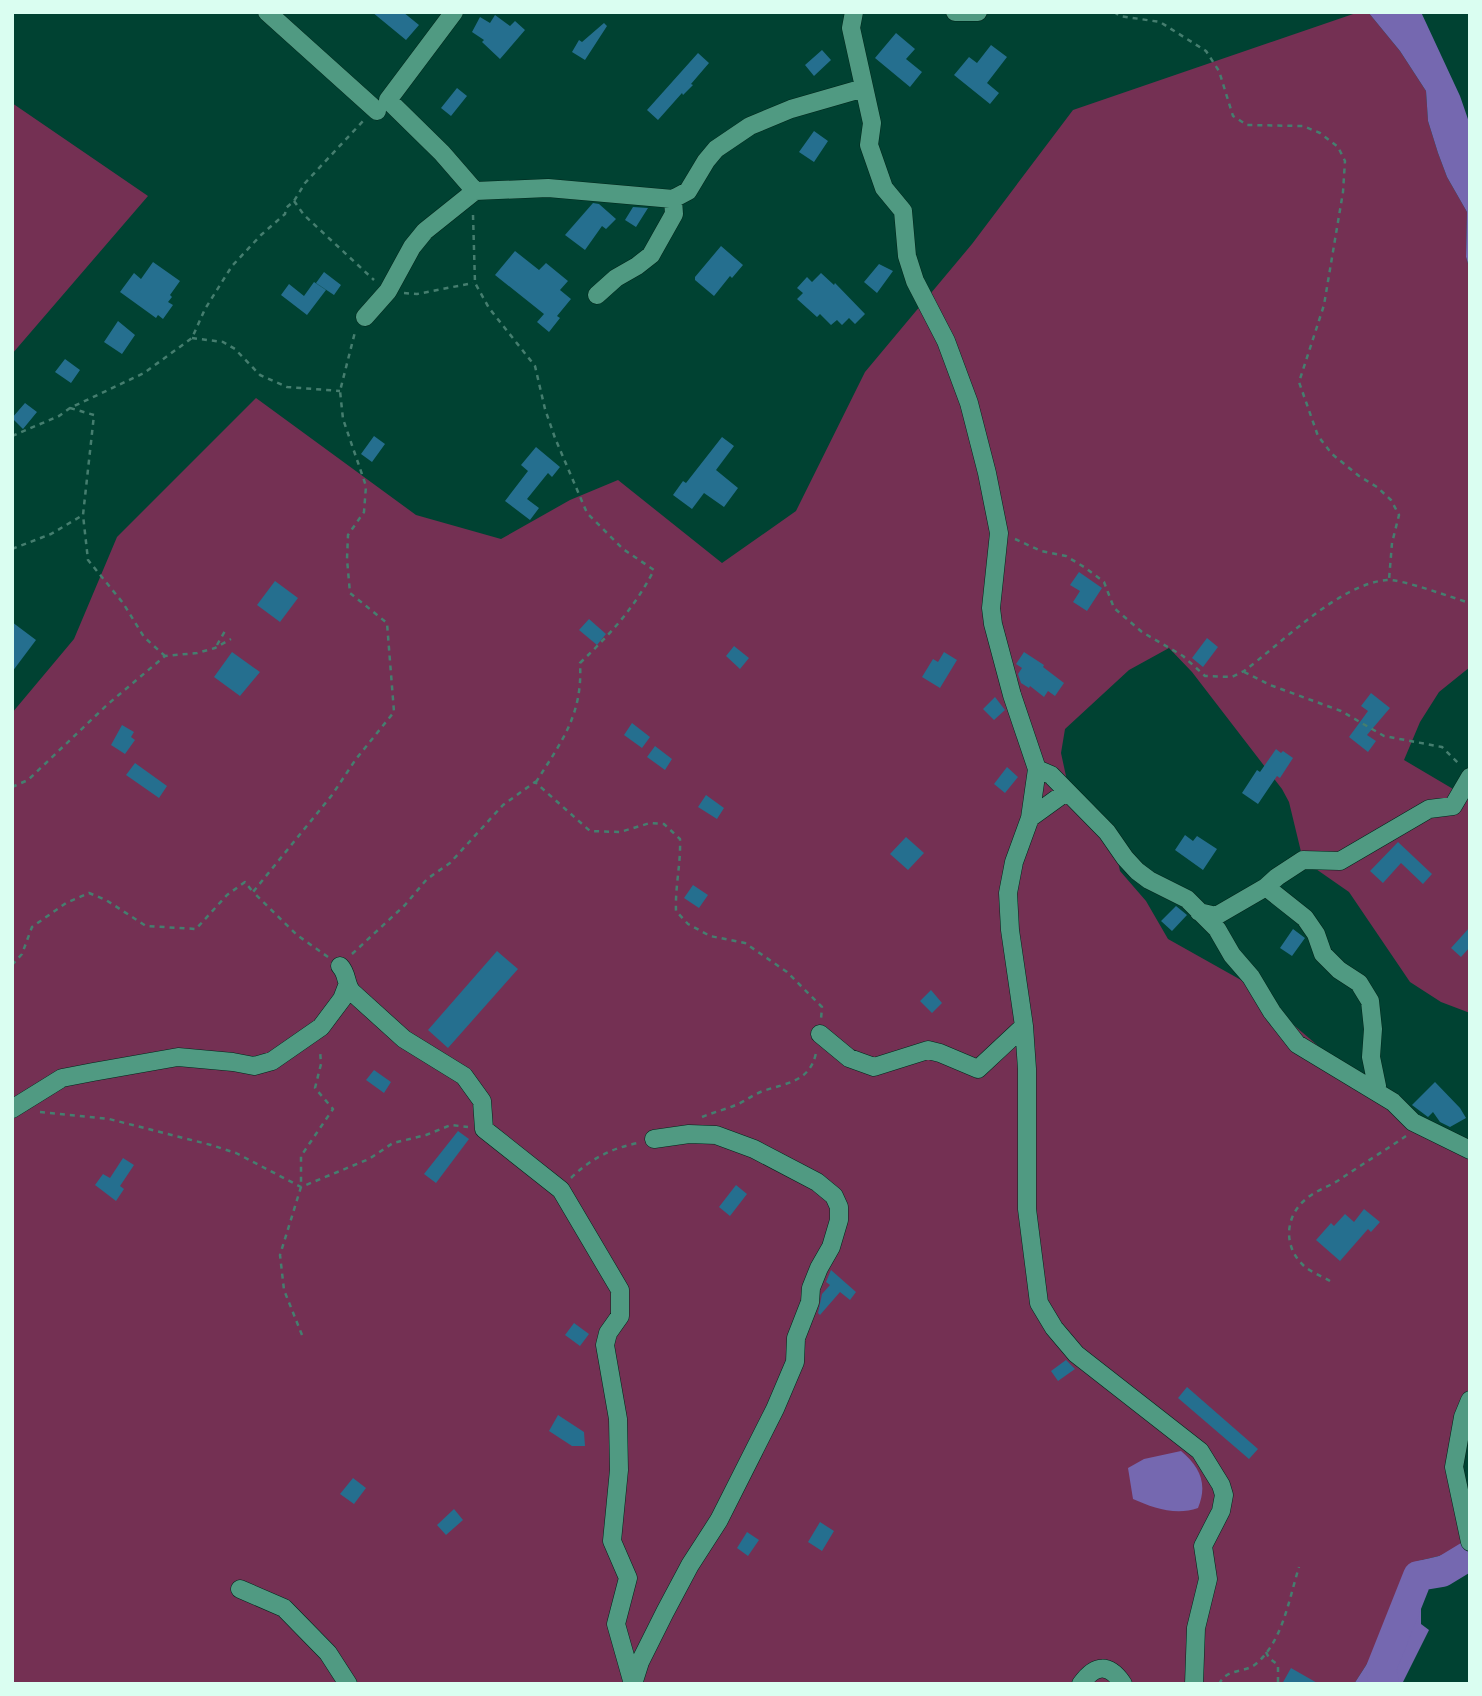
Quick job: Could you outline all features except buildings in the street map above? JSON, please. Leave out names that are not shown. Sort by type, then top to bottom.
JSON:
[{"type":"street","points":[[268,12],[377,111]]},
{"type":"street","points":[[454,12],[388,100],[442,153],[475,191]]},
{"type":"street","points":[[854,12],[851,28],[872,123],[869,145],[884,188],[903,211],[907,256],[915,281],[946,341],[970,403],[995,506],[999,533],[991,608],[993,624],[1012,695],[1037,769],[1030,818],[1014,862],[1008,893],[1010,929],[1024,1026],[1027,1209],[1039,1303],[1054,1328],[1076,1354],[1200,1451],[1222,1485],[1224,1495],[1221,1511],[1203,1546],[1208,1579],[1196,1628],[1194,1684]]},
{"type":"street","points":[[955,12],[978,12]]},
{"type":"street","points":[[365,317],[388,291],[412,247],[425,231],[475,191],[548,188],[673,199],[688,191],[716,149],[750,126],[791,109],[864,88]]},
{"type":"street","points":[[597,295],[616,278],[651,255],[674,214],[673,199]]},
{"type":"street","points":[[1037,769],[1051,775],[1107,832],[1137,871],[1187,899],[1217,929],[1232,955],[1251,977],[1272,1012],[1297,1044],[1393,1102],[1421,1127],[1470,1150]]},
{"type":"street","points":[[1199,912],[1216,916],[1266,887],[1303,860],[1340,861],[1429,808],[1454,806],[1465,771]]},
{"type":"street","points":[[1030,818],[1066,792]]},
{"type":"street","points":[[1266,887],[1305,919],[1316,934],[1323,954],[1359,984],[1370,1001],[1373,1028],[1371,1057],[1377,1086]]},
{"type":"street","points":[[12,1109],[62,1079],[93,1072],[178,1057],[254,1066],[272,1061],[321,1027],[342,999],[347,986],[346,975],[340,966]]},
{"type":"street","points":[[347,986],[404,1039],[464,1076],[482,1101],[484,1129],[561,1190],[620,1290],[620,1316],[608,1333],[605,1345],[618,1419],[619,1471],[612,1541],[628,1578],[616,1624],[633,1684]]},
{"type":"street","points":[[820,1034],[849,1058],[874,1067],[928,1050],[978,1069],[1024,1026]]},
{"type":"street","points":[[633,1684],[640,1661],[665,1612],[690,1565],[719,1520],[775,1409],[794,1362],[796,1338],[810,1302],[811,1288],[831,1247],[839,1220],[839,1207],[834,1196],[817,1182],[754,1149],[716,1135],[689,1134],[654,1139]]},
{"type":"street","points":[[1470,1400],[1463,1417],[1454,1467],[1470,1542]]},
{"type":"street","points":[[240,1589],[284,1608],[328,1653],[348,1684]]},
{"type":"street","points":[[1081,1684],[1090,1673],[1107,1668],[1116,1674],[1123,1684]]},
{"type":"path","points":[[1114,12],[1120,16],[1160,22],[1206,51],[1219,71],[1233,116],[1247,125],[1303,126],[1320,133],[1338,147],[1345,161],[1343,192],[1324,304],[1299,382],[1318,436],[1332,454],[1391,500],[1399,514],[1392,543],[1389,580]]},
{"type":"path","points":[[12,436],[145,373],[192,338],[205,309],[232,267],[294,201],[305,183],[360,124],[377,111]]},
{"type":"path","points":[[12,965],[22,954],[32,927],[66,903],[89,893],[106,900],[146,926],[196,929],[235,888],[245,882],[297,935],[340,966],[405,905],[427,879],[450,863],[503,806],[535,782],[574,718],[581,683],[580,663],[619,625],[641,596],[654,570],[622,549],[587,513],[555,438],[535,366],[489,308],[475,283],[472,235],[475,191]]},
{"type":"path","points":[[294,201],[304,215],[354,263],[388,291],[417,294],[475,283]]},
{"type":"path","points":[[253,892],[332,795],[356,759],[394,712],[387,623],[350,593],[347,559],[348,535],[364,512],[366,486],[343,419],[340,391],[354,334],[365,317]]},
{"type":"path","points":[[192,338],[223,342],[236,349],[260,375],[287,387],[340,391]]},
{"type":"path","points":[[70,408],[94,415],[83,515],[88,560],[122,603],[144,637],[165,656]]},
{"type":"path","points":[[12,549],[51,534],[83,515]]},
{"type":"path","points":[[999,533],[1041,551],[1066,556],[1084,566],[1104,582],[1114,608],[1142,632],[1183,656],[1205,676],[1232,677],[1244,671],[1314,616],[1355,588],[1389,580],[1470,603]]},
{"type":"path","points":[[215,648],[225,631]]},
{"type":"path","points":[[12,787],[28,780],[108,704],[165,656],[197,653],[215,648],[231,639]]},
{"type":"path","points":[[1244,671],[1270,685],[1341,711],[1384,736],[1441,747],[1465,771]]},
{"type":"path","points":[[535,782],[590,831],[620,832],[650,823],[664,824],[680,839],[681,865],[676,891],[676,911],[688,924],[710,936],[745,943],[787,972],[822,1007],[814,1062],[804,1076],[696,1119]]},
{"type":"path","points":[[302,1335],[284,1290],[280,1255],[301,1187],[301,1156],[333,1109],[315,1088],[321,1064],[319,1047]]},
{"type":"path","points":[[39,1112],[109,1119],[211,1145],[236,1153],[301,1187],[369,1159],[393,1143],[426,1135],[451,1125],[484,1129]]},
{"type":"path","points":[[1330,1281],[1305,1267],[1294,1254],[1288,1226],[1293,1215],[1307,1198],[1421,1127]]},
{"type":"path","points":[[561,1190],[585,1164],[618,1147],[654,1139]]},
{"type":"path","points":[[1219,1684],[1226,1674],[1256,1664],[1273,1644],[1299,1567]]},
{"type":"path","points":[[1266,1652],[1278,1665],[1278,1684]]},
{"type":"shaded area","points":[[1359,12],[1368,12],[1400,51],[1426,91],[1428,121],[1438,153],[1447,177],[1467,212],[1466,257],[1470,270],[1470,667],[1439,692],[1420,722],[1404,760],[1470,799],[1470,1013],[1441,1002],[1410,982],[1349,892],[1303,860],[1289,802],[1282,789],[1192,672],[1169,648],[1129,670],[1065,729],[1061,753],[1069,790],[1117,857],[1120,871],[1146,901],[1168,939],[1241,980],[1337,1062],[1439,1131],[1470,1146],[1470,1428],[1459,1473],[1470,1544],[1418,1561],[1383,1639],[1354,1684],[12,1684],[12,713],[74,639],[117,537],[256,398],[416,515],[501,539],[570,500],[618,480],[722,563],[796,511],[865,372],[972,244],[1073,110]]},
{"type":"shaded area","points":[[1368,12],[1421,12],[1460,96],[1470,125],[1470,270],[1466,257],[1467,212],[1447,177],[1438,153],[1428,121],[1426,91],[1400,51]]},
{"type":"shaded area","points":[[12,103],[148,196],[12,354]]},
{"type":"shaded area","points":[[1181,1451],[1193,1463],[1200,1476],[1202,1491],[1198,1508],[1173,1511],[1133,1499],[1128,1468],[1144,1459]]},
{"type":"shaded area","points":[[1470,1544],[1470,1567],[1461,1566],[1430,1589],[1422,1574],[1417,1581],[1421,1624],[1429,1630],[1402,1684],[1354,1684],[1383,1639],[1418,1561]]},
{"type":"waterway","points":[[1384,1684],[1381,1669],[1418,1576],[1442,1572],[1470,1555]]}]
